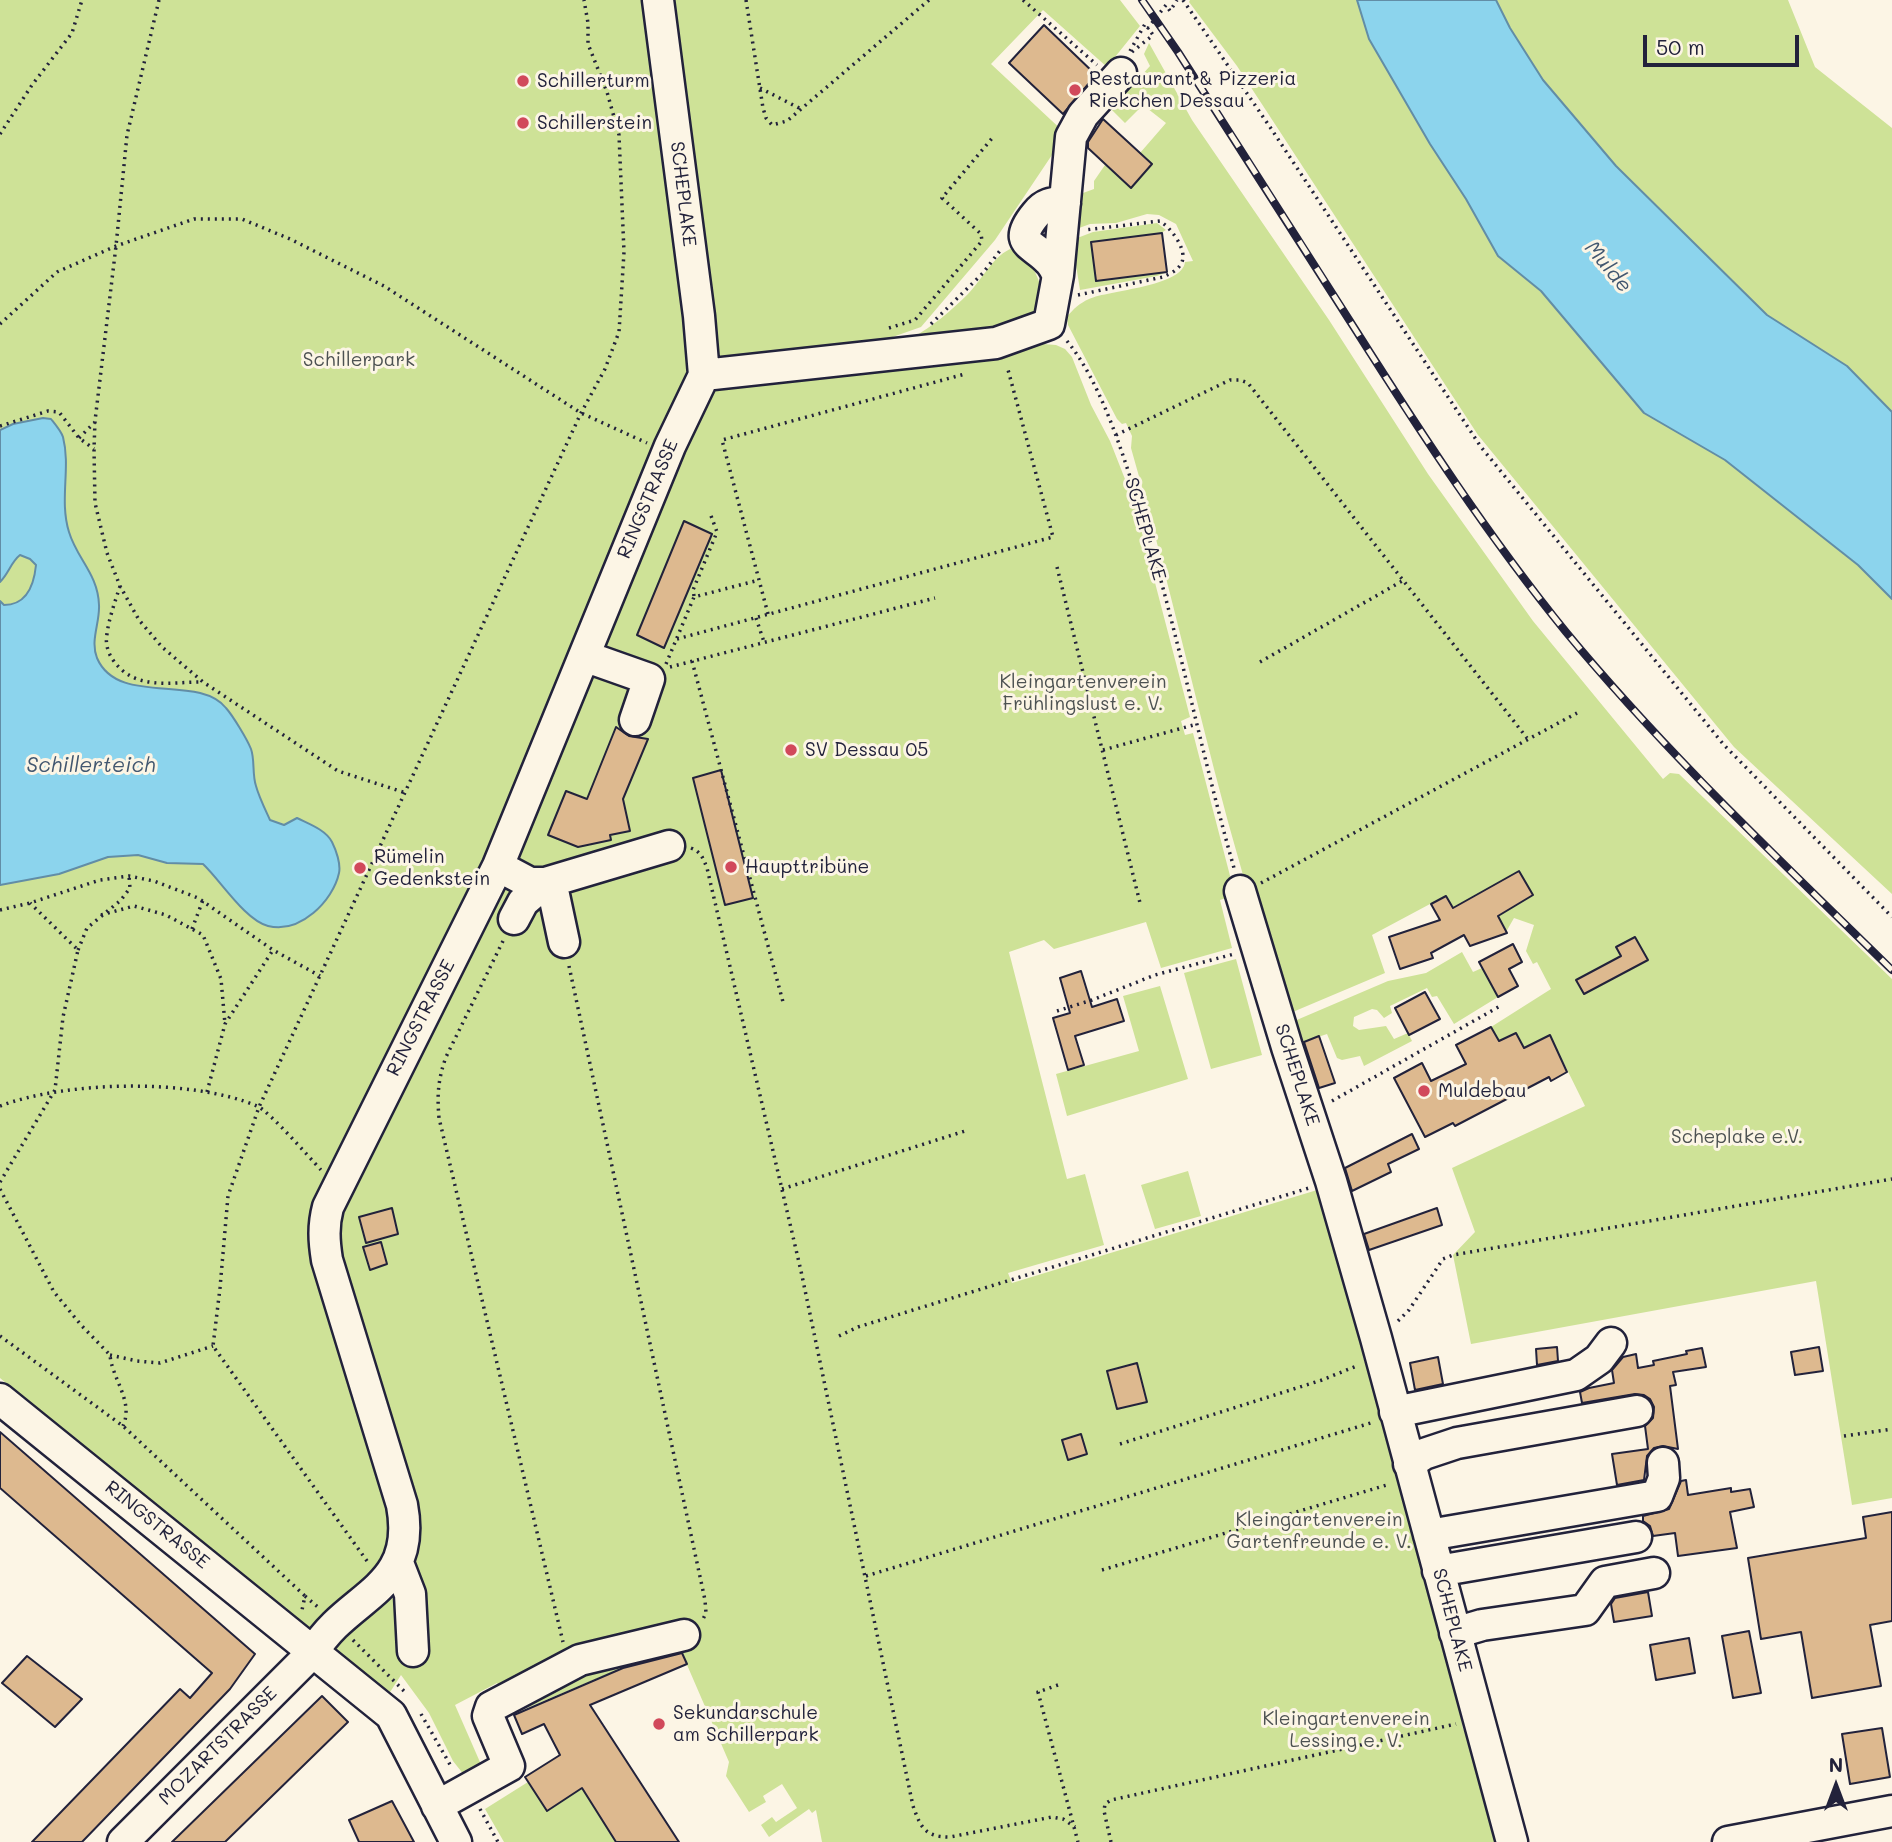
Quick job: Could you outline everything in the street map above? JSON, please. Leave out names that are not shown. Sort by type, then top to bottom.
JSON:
[{"type":"street","name":"SCHEPLAKE","points":[[658,0],[699,316],[704,375]]},
{"type":"street","points":[[704,375],[996,343],[1054,299],[1071,137],[1083,115],[1117,77]]},
{"type":"street","points":[[1054,299],[1050,261],[1032,249],[1025,231],[1041,207],[1049,203],[1065,203]]},
{"type":"street","name":"RINGSTRASSE","points":[[390,1573],[404,1546],[405,1523],[402,1505],[327,1260],[324,1223],[337,1186],[498,866],[670,446],[704,375]]},
{"type":"street","points":[[584,656],[649,679],[635,720]]},
{"type":"street","points":[[498,866],[530,883],[545,883],[669,846]]},
{"type":"street","points":[[514,919],[523,902],[545,883]]},
{"type":"street","points":[[545,883],[554,895],[564,942]]},
{"type":"street","name":"SCHEPLAKE","points":[[1240,891],[1331,1181],[1512,1842]]},
{"type":"street","points":[[1396,1414],[1576,1375],[1599,1359],[1611,1343]]},
{"type":"street","name":"RINGSTRASSE","points":[[0,1399],[391,1715],[456,1842]]},
{"type":"street","points":[[1410,1471],[1424,1454],[1457,1443],[1637,1410]]},
{"type":"street","points":[[1429,1535],[1657,1496],[1664,1478],[1663,1463]]},
{"type":"street","points":[[1438,1571],[1636,1537]]},
{"type":"street","points":[[314,1651],[325,1633],[390,1573],[410,1594],[413,1651]]},
{"type":"street","points":[[1455,1633],[1482,1625],[1584,1610],[1605,1582],[1654,1573]]},
{"type":"street","points":[[437,1806],[509,1766],[488,1716],[491,1707],[580,1660],[684,1635]]},
{"type":"street","name":"MOZARTSTRASSE","points":[[123,1842],[314,1651]]},
{"type":"street","points":[[1728,1842],[1892,1811]]},
{"type":"path","points":[[0,134],[32,85],[72,33],[82,0]]},
{"type":"path","points":[[159,0],[127,135],[96,421],[96,503],[107,553],[120,586],[139,620],[162,647],[203,682],[338,771],[406,793]]},
{"type":"path","points":[[390,1573],[213,1346],[228,1196],[259,1107],[581,413],[605,369],[619,332],[624,252],[619,135],[607,92],[588,44],[584,0]]},
{"type":"path","points":[[746,0],[766,118],[772,125],[788,121],[929,0]]},
{"type":"path","points":[[1023,0],[1117,77]]},
{"type":"path","points":[[1163,0],[1170,10],[1177,0]]},
{"type":"path","points":[[1183,0],[1481,447],[1724,744],[1892,917]]},
{"type":"path","points":[[1149,29],[1166,5]]},
{"type":"path","points":[[1146,24],[1149,29],[1153,35],[1128,55],[1146,24]]},
{"type":"path","points":[[760,88],[801,109]]},
{"type":"path","points":[[881,331],[915,320],[982,241],[981,234],[942,198],[995,136]]},
{"type":"path","points":[[0,324],[57,272],[116,246],[194,219],[243,219],[290,239],[384,286],[581,413],[645,442],[670,446]]},
{"type":"path","points":[[1054,299],[1163,278],[1173,273],[1183,257],[1175,233],[1160,221],[1086,230],[1062,238]]},
{"type":"path","points":[[926,328],[983,273],[1006,240]]},
{"type":"path","name":"SCHEPLAKE","points":[[1054,299],[1116,435],[1146,526],[1218,815],[1240,891]]},
{"type":"path","points":[[677,639],[1053,537],[1006,362]]},
{"type":"path","points":[[768,614],[722,440],[967,373]]},
{"type":"path","points":[[1116,435],[1230,380],[1248,383],[1527,738]]},
{"type":"path","points":[[0,426],[48,411],[59,412],[79,438],[94,449]]},
{"type":"path","points":[[79,438],[96,421]]},
{"type":"path","points":[[710,513],[716,532],[694,590],[694,597],[664,668],[935,598]]},
{"type":"path","points":[[1057,567],[1140,903]]},
{"type":"path","points":[[694,597],[760,580]]},
{"type":"path","points":[[1260,662],[1404,580]]},
{"type":"path","points":[[120,586],[106,636],[108,654],[117,667],[127,676],[141,682],[203,682]]},
{"type":"path","points":[[757,618],[764,642]]},
{"type":"path","points":[[692,661],[783,1002]]},
{"type":"path","points":[[1240,891],[1266,881],[1577,713]]},
{"type":"path","points":[[1102,750],[1197,724]]},
{"type":"path","points":[[669,846],[677,845],[698,851],[707,868],[801,1270],[913,1806],[919,1822],[926,1832],[936,1837],[950,1837],[1052,1817],[1063,1819],[1075,1826]]},
{"type":"path","points":[[0,910],[100,880],[129,876],[154,881],[203,900],[274,950],[321,976]]},
{"type":"path","points":[[0,1182],[55,1090],[64,1017],[78,950],[87,928],[121,900],[130,888],[129,876]]},
{"type":"path","points":[[192,929],[203,900]]},
{"type":"path","points":[[30,903],[78,950]]},
{"type":"path","points":[[101,915],[134,906],[166,915],[203,935],[221,979],[225,1024]]},
{"type":"path","points":[[514,919],[446,1057],[439,1076],[437,1095],[439,1118],[568,1665]]},
{"type":"path","points":[[564,942],[705,1600],[706,1613],[702,1624],[684,1635]]},
{"type":"path","points":[[1057,1012],[1155,975],[1257,948]]},
{"type":"path","points":[[207,1091],[225,1024],[274,950]]},
{"type":"path","points":[[1309,1115],[1502,1005]]},
{"type":"path","points":[[0,1105],[55,1090],[114,1087],[207,1091],[259,1107],[337,1186]]},
{"type":"path","points":[[782,1189],[965,1131]]},
{"type":"path","points":[[1120,1444],[1322,1380],[1378,1347],[1409,1310],[1443,1259],[1453,1255],[1892,1179]]},
{"type":"path","points":[[839,1336],[858,1327],[1331,1181]]},
{"type":"path","points":[[0,1189],[54,1292],[110,1355],[160,1363],[213,1346]]},
{"type":"path","points":[[0,1336],[123,1426],[305,1596],[300,1623],[314,1651]]},
{"type":"path","points":[[110,1355],[124,1393],[127,1417],[123,1426]]},
{"type":"path","points":[[865,1576],[1396,1414]]},
{"type":"path","points":[[1844,1436],[1892,1429]]},
{"type":"path","points":[[1102,1570],[1410,1471]]},
{"type":"path","points":[[1058,1685],[1038,1692],[1078,1842]]},
{"type":"path","points":[[1111,1842],[1104,1811],[1105,1804],[1111,1800],[1478,1719]]},
{"type":"green space","points":[[0,0],[1120,0],[1140,26],[1107,67],[1043,10],[991,64],[1066,134],[995,240],[921,327],[847,353],[993,351],[1043,344],[1065,349],[1072,357],[1134,502],[1190,717],[1181,721],[1185,735],[1193,733],[1235,895],[1220,900],[1232,948],[1161,968],[1146,922],[1054,949],[1044,940],[1009,952],[1067,1179],[1085,1174],[1104,1245],[1008,1273],[1012,1283],[1327,1187],[1372,1353],[1363,1357],[1367,1368],[1372,1367],[1465,1704],[1461,1718],[1463,1729],[1478,1747],[1497,1842],[822,1842],[816,1810],[812,1813],[809,1809],[769,1837],[761,1825],[772,1817],[776,1822],[797,1808],[782,1784],[763,1796],[766,1802],[749,1812],[726,1776],[729,1762],[678,1644],[513,1714],[497,1683],[455,1705],[483,1769],[468,1780],[453,1761],[429,1713],[401,1675],[385,1700],[0,1378]]},
{"type":"green space","points":[[1190,0],[1357,0],[1369,39],[1498,256],[1541,291],[1644,413],[1725,460],[1858,565],[1892,599],[1892,894],[1734,747],[1478,435],[1237,66]]},
{"type":"green space","points":[[1496,0],[1788,0],[1815,67],[1892,128],[1892,412],[1847,366],[1767,315],[1616,166],[1543,80],[1510,28]]},
{"type":"green space","name":"Scheplake e.V.","points":[[1149,43],[1192,120],[1329,320],[1428,474],[1533,621],[1663,779],[1670,773],[1679,774],[1892,979],[1892,1498],[1852,1505],[1816,1281],[1471,1344],[1453,1255],[1475,1232],[1452,1168],[1585,1106],[1550,1035],[1524,1048],[1499,1042],[1491,1027],[1551,989],[1537,962],[1533,964],[1526,951],[1534,925],[1514,918],[1506,932],[1453,908],[1445,896],[1372,935],[1385,973],[1288,1014],[1250,880],[1243,875],[1228,822],[1131,448],[1132,436],[1126,423],[1122,424],[1117,419],[1068,325],[1067,317],[1086,301],[1159,282],[1172,277],[1181,270],[1185,262],[1193,261],[1176,224],[1159,215],[1147,214],[1116,223],[1090,224],[1071,231],[1076,206],[1083,193],[1094,189],[1094,181],[1105,165],[1131,188],[1152,165],[1140,153],[1166,123],[1143,105],[1125,123],[1111,109],[1150,66],[1144,54]]},
{"type":"green space","points":[[1157,223],[1166,230],[1161,233],[1091,242],[1096,280],[1167,272],[1080,290],[1072,240],[1093,232]]},
{"type":"green space","points":[[1013,248],[1034,270],[1041,292],[1039,307],[1022,325],[912,338],[955,306],[1000,256]]},
{"type":"green space","points":[[1462,952],[1473,972],[1482,968],[1498,997],[1454,1024],[1437,996],[1432,997],[1427,988],[1390,1006],[1392,1013],[1384,1018],[1377,1010],[1372,1009],[1354,1017],[1353,1026],[1359,1030],[1386,1026],[1394,1039],[1408,1033],[1412,1041],[1364,1066],[1360,1056],[1342,1060],[1337,1058],[1327,1034],[1300,1043],[1292,1022],[1388,981],[1426,973]]},
{"type":"green space","points":[[1236,959],[1262,1055],[1211,1069],[1184,973]]},
{"type":"green space","points":[[1160,986],[1188,1079],[1067,1116],[1056,1074],[1139,1051],[1123,996]]},
{"type":"green space","points":[[1188,1171],[1201,1216],[1155,1229],[1141,1185]]},
{"type":"green space","points":[[528,1782],[582,1788],[616,1842],[504,1842],[485,1809]]},
{"type":"water","name":"Mulde","points":[[1357,0],[1496,0],[1510,28],[1543,80],[1616,166],[1767,315],[1847,366],[1892,412],[1892,599],[1858,565],[1725,460],[1644,413],[1541,291],[1498,256],[1369,39]]},
{"type":"water","name":"Schillerteich","points":[[51,419],[63,437],[66,460],[66,520],[73,542],[98,594],[99,612],[94,645],[97,658],[107,673],[122,682],[197,692],[213,698],[226,708],[249,745],[256,786],[270,820],[284,825],[297,818],[326,834],[338,857],[339,873],[330,894],[303,920],[292,925],[268,926],[242,908],[203,864],[167,863],[138,855],[108,857],[59,874],[0,885],[0,601],[4,605],[12,604],[24,598],[31,586],[36,565],[20,555],[0,582],[0,430],[13,424]]},
{"type":"building","points":[[1044,25],[1096,75],[1063,114],[1009,63]]},
{"type":"building","points":[[1103,119],[1152,164],[1131,188],[1088,148],[1088,142]]},
{"type":"building","points":[[1162,233],[1167,272],[1096,281],[1091,242]]},
{"type":"building","points":[[684,521],[712,534],[664,648],[637,635]]},
{"type":"building","points":[[616,727],[629,736],[648,739],[623,799],[630,831],[610,835],[611,840],[578,847],[548,835],[566,791],[587,799]]},
{"type":"building","name":"Haupttribüne","points":[[721,770],[753,898],[725,905],[693,778]]},
{"type":"building","points":[[1519,871],[1533,895],[1498,916],[1507,933],[1470,946],[1464,935],[1431,953],[1433,958],[1400,969],[1389,937],[1440,920],[1431,904],[1446,896],[1453,908]]},
{"type":"building","points":[[1635,937],[1648,960],[1584,994],[1576,980],[1621,956],[1616,947]]},
{"type":"building","points":[[1513,944],[1522,962],[1509,969],[1518,986],[1498,997],[1479,962]]},
{"type":"building","points":[[1081,971],[1092,1007],[1117,999],[1124,1021],[1075,1036],[1084,1065],[1068,1070],[1053,1018],[1070,1013],[1060,978]]},
{"type":"building","points":[[1425,992],[1440,1019],[1409,1035],[1395,1008]]},
{"type":"building","points":[[1491,1027],[1499,1041],[1516,1033],[1524,1048],[1550,1035],[1567,1072],[1551,1081],[1549,1077],[1455,1126],[1453,1123],[1425,1137],[1394,1078],[1422,1063],[1431,1081],[1466,1064],[1456,1045]]},
{"type":"building","points":[[1319,1036],[1335,1083],[1319,1088],[1304,1042]]},
{"type":"building","points":[[1412,1134],[1419,1149],[1388,1164],[1391,1172],[1352,1191],[1345,1168]]},
{"type":"building","points":[[392,1208],[398,1234],[366,1243],[359,1217]]},
{"type":"building","points":[[1437,1208],[1442,1225],[1369,1250],[1364,1234]]},
{"type":"building","points":[[381,1242],[387,1264],[370,1270],[363,1247]]},
{"type":"building","points":[[1557,1347],[1558,1361],[1537,1365],[1536,1349]]},
{"type":"building","points":[[1819,1347],[1823,1371],[1795,1375],[1791,1352]]},
{"type":"building","points":[[1702,1348],[1706,1367],[1673,1372],[1676,1385],[1670,1386],[1678,1449],[1663,1446],[1654,1448],[1647,1456],[1644,1480],[1617,1485],[1612,1454],[1648,1449],[1645,1426],[1653,1418],[1654,1407],[1650,1399],[1635,1394],[1582,1403],[1580,1392],[1614,1383],[1612,1370],[1623,1357],[1636,1354],[1638,1368],[1654,1365],[1653,1361]]},
{"type":"building","points":[[1438,1357],[1443,1384],[1415,1390],[1410,1363]]},
{"type":"building","points":[[1137,1363],[1147,1402],[1117,1409],[1107,1371]]},
{"type":"building","points":[[0,1432],[255,1654],[230,1689],[82,1842],[32,1842],[180,1689],[190,1698],[212,1673],[0,1488]]},
{"type":"building","points":[[1081,1434],[1087,1454],[1068,1460],[1062,1440]]},
{"type":"building","points":[[1686,1480],[1688,1495],[1731,1488],[1731,1492],[1750,1489],[1754,1507],[1730,1512],[1737,1548],[1678,1556],[1675,1533],[1653,1536],[1650,1526],[1643,1521],[1643,1516],[1669,1509],[1681,1481]]},
{"type":"building","points":[[1892,1512],[1892,1621],[1870,1625],[1881,1686],[1812,1698],[1801,1632],[1761,1639],[1748,1558],[1866,1538],[1863,1517]]},
{"type":"building","points":[[1648,1592],[1652,1616],[1614,1622],[1611,1604],[1615,1598]]},
{"type":"building","points":[[1749,1631],[1761,1693],[1733,1698],[1722,1636]]},
{"type":"building","points":[[1689,1638],[1695,1673],[1656,1680],[1650,1645]]},
{"type":"building","name":"Sekundarschule am Schillerpark","points":[[682,1653],[687,1664],[590,1705],[679,1842],[616,1842],[582,1788],[547,1811],[525,1777],[560,1755],[544,1724],[522,1734],[514,1715],[623,1668]]},
{"type":"building","points":[[27,1656],[82,1699],[55,1727],[2,1683]]},
{"type":"building","points":[[322,1696],[348,1722],[225,1842],[172,1842]]},
{"type":"building","points":[[1882,1728],[1890,1777],[1850,1784],[1842,1734]]},
{"type":"building","points":[[392,1801],[414,1842],[359,1842],[349,1820]]},
{"type":"railway","points":[[1142,0],[1430,445],[1537,596],[1643,720],[1766,847],[1892,970]]},
{"type":"place","name":"Schillerturm","points":[[523,81]]},
{"type":"place","name":"Restaurant & Pizzeria Riekchen Dessau","points":[[1075,90]]},
{"type":"place","name":"Schillerstein","points":[[523,123]]},
{"type":"place","name":"SV Dessau 05","points":[[791,750]]},
{"type":"place","name":"Haupttribüne","points":[[731,867]]},
{"type":"place","name":"Rümelin Gedenkstein","points":[[360,868]]},
{"type":"place","name":"Muldebau","points":[[1424,1091]]},
{"type":"place","name":"Sekundarschule am Schillerpark","points":[[659,1724]]},
{"type":"park label","name":"Schillerpark","points":[[359,360]]},
{"type":"park label","name":"Kleingartenverein Frühlingslust e. V.","points":[[1083,693]]},
{"type":"park label","name":"Kleingartenverein Gartenfreunde e. V.","points":[[1319,1531]]},
{"type":"park label","name":"Kleingartenverein Lessing e. V.","points":[[1346,1730]]}]
